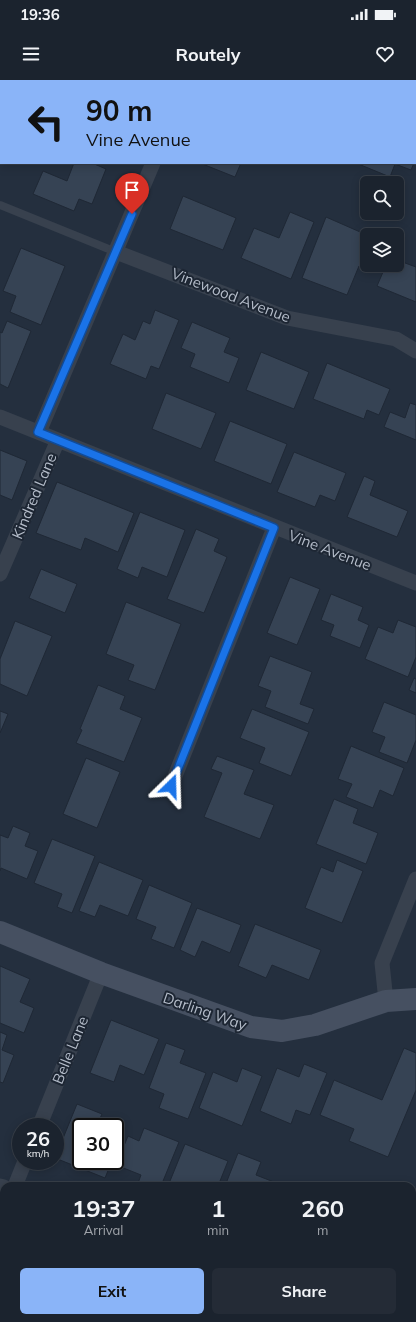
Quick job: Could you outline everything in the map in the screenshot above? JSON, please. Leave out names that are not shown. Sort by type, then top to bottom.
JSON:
[{"type":"street","points":[[38,432],[153,164]]},
{"type":"street","name":"Vinewood Avenue","points":[[116,252],[287,318],[396,339],[416,351]]},
{"type":"street","name":"Vine Avenue","points":[[0,417],[274,528],[416,583]]},
{"type":"street","name":"Kindred Lane","points":[[0,574],[58,440]]},
{"type":"street","points":[[171,786],[274,528]]},
{"type":"street","points":[[386,1001],[382,963],[416,879]]},
{"type":"street","name":"Darling Way","points":[[0,932],[101,973],[251,1027],[282,1031],[315,1025],[386,1001],[416,999]]},
{"type":"street","name":"Belle Lane","points":[[43,1118],[101,973]]},
{"type":"street","points":[[17,1182],[21,1170]]},
{"type":"lane","points":[[0,205],[116,252]]},
{"type":"building","points":[[74,164],[94,164],[106,169],[92,204],[79,199],[74,211],[33,194],[43,171],[67,181]]},
{"type":"building","points":[[202,164],[241,164],[235,177]]},
{"type":"building","points":[[358,164],[395,164],[390,176],[388,176]]},
{"type":"building","points":[[395,164],[414,164],[411,170]]},
{"type":"building","points":[[183,196],[236,218],[223,250],[170,229]]},
{"type":"building","points":[[290,212],[314,222],[291,279],[241,258],[254,228],[279,238]]},
{"type":"building","points":[[326,217],[360,232],[360,266],[347,295],[302,278]]},
{"type":"building","points":[[21,248],[65,266],[41,325],[10,312],[16,296],[3,291]]},
{"type":"building","points":[[404,263],[416,267],[416,302],[377,286],[383,272],[404,272]]},
{"type":"building","points":[[155,310],[179,320],[159,369],[151,366],[146,379],[110,364],[123,334],[135,340],[143,321],[150,324]]},
{"type":"building","points":[[7,321],[31,331],[8,388],[0,384],[0,332],[2,333]]},
{"type":"building","points":[[192,322],[230,338],[224,352],[239,358],[229,383],[190,367],[195,354],[181,348]]},
{"type":"building","points":[[261,352],[309,372],[294,409],[246,390]]},
{"type":"building","points":[[327,363],[390,389],[379,415],[367,410],[364,419],[313,399]]},
{"type":"building","points":[[166,393],[216,413],[201,449],[152,429]]},
{"type":"building","points":[[410,403],[416,405],[416,440],[384,427],[390,412],[405,418]]},
{"type":"building","points":[[230,421],[287,444],[271,484],[214,461]]},
{"type":"building","points":[[0,450],[27,461],[12,500],[0,495]]},
{"type":"building","points":[[294,452],[346,473],[335,501],[320,495],[315,507],[277,492]]},
{"type":"building","points":[[364,476],[375,481],[370,495],[408,511],[397,537],[347,517]]},
{"type":"building","points":[[57,482],[134,513],[118,552],[85,538],[81,550],[36,533]]},
{"type":"building","points":[[140,512],[185,530],[167,577],[142,567],[138,578],[117,569]]},
{"type":"building","points":[[196,529],[219,539],[214,551],[227,557],[204,613],[167,599]]},
{"type":"building","points":[[41,569],[77,584],[65,613],[29,598]]},
{"type":"building","points":[[290,577],[320,589],[297,645],[267,633]]},
{"type":"building","points":[[331,594],[363,607],[358,620],[369,625],[360,648],[330,636],[334,625],[321,620]]},
{"type":"building","points":[[126,602],[181,624],[155,690],[128,680],[134,665],[106,654]]},
{"type":"building","points":[[398,620],[416,627],[416,657],[408,677],[365,659],[378,627],[393,633]]},
{"type":"building","points":[[15,621],[52,636],[27,696],[0,684],[0,659]]},
{"type":"building","points":[[270,656],[312,672],[300,704],[314,709],[308,724],[265,707],[271,691],[258,686]]},
{"type":"building","points":[[414,678],[416,679],[416,693],[409,690]]},
{"type":"building","points":[[98,685],[125,696],[120,709],[142,718],[124,762],[76,743],[82,730],[80,729]]},
{"type":"building","points":[[384,702],[416,715],[416,740],[407,763],[379,752],[385,737],[372,732]]},
{"type":"building","points":[[252,709],[309,732],[291,776],[259,763],[265,748],[240,738]]},
{"type":"building","points":[[0,711],[8,714],[0,733]]},
{"type":"building","points":[[351,746],[404,768],[393,796],[380,790],[373,808],[346,797],[352,784],[338,779]]},
{"type":"building","points":[[217,756],[254,770],[244,794],[274,805],[260,839],[204,817],[222,773],[211,769]]},
{"type":"building","points":[[86,758],[120,772],[97,828],[63,814]]},
{"type":"building","points":[[334,799],[358,809],[353,823],[378,833],[366,864],[316,844]]},
{"type":"building","points":[[13,826],[30,833],[25,846],[38,851],[27,879],[1,868],[0,871],[0,835],[8,838]]},
{"type":"building","points":[[52,839],[95,856],[72,913],[57,907],[62,894],[34,883]]},
{"type":"building","points":[[337,860],[363,871],[342,923],[305,908],[321,867],[333,872]]},
{"type":"building","points":[[99,862],[143,880],[128,916],[100,905],[95,917],[79,911]]},
{"type":"building","points":[[149,885],[192,903],[174,948],[151,939],[156,927],[136,919]]},
{"type":"building","points":[[197,908],[241,925],[230,953],[202,941],[195,957],[180,950]]},
{"type":"building","points":[[255,924],[321,950],[309,980],[272,965],[266,978],[238,966]]},
{"type":"building","points":[[0,966],[30,979],[20,1002],[34,1008],[24,1033],[0,1023]]},
{"type":"building","points":[[111,1020],[159,1039],[144,1075],[120,1065],[114,1082],[90,1073]]},
{"type":"building","points":[[0,1032],[7,1035],[2,1050],[14,1055],[3,1083],[0,1082]]},
{"type":"building","points":[[166,1043],[185,1050],[180,1063],[206,1073],[188,1119],[159,1108],[164,1094],[149,1088]]},
{"type":"building","points":[[404,1048],[416,1053],[416,1090],[388,1157],[349,1141],[354,1129],[320,1115],[334,1080],[382,1100]]},
{"type":"building","points":[[304,1064],[327,1073],[310,1115],[296,1110],[291,1124],[260,1111],[277,1068],[299,1077]]},
{"type":"building","points":[[242,1068],[262,1076],[242,1126],[199,1108],[213,1072],[237,1082]]},
{"type":"building","points":[[77,1104],[102,1114],[100,1118],[72,1118],[72,1165],[64,1162],[64,1136]]},
{"type":"building","points":[[144,1128],[179,1142],[163,1182],[138,1182],[141,1175],[124,1168],[124,1146],[128,1136],[139,1141]]},
{"type":"building","points":[[185,1144],[228,1161],[220,1182],[170,1182]]},
{"type":"building","points":[[238,1153],[261,1162],[256,1175],[274,1182],[227,1182]]},
{"type":"building","points":[[85,1170],[108,1170],[105,1178]]},
{"type":"route","points":[[132,214],[38,432],[274,528],[171,786]]}]
